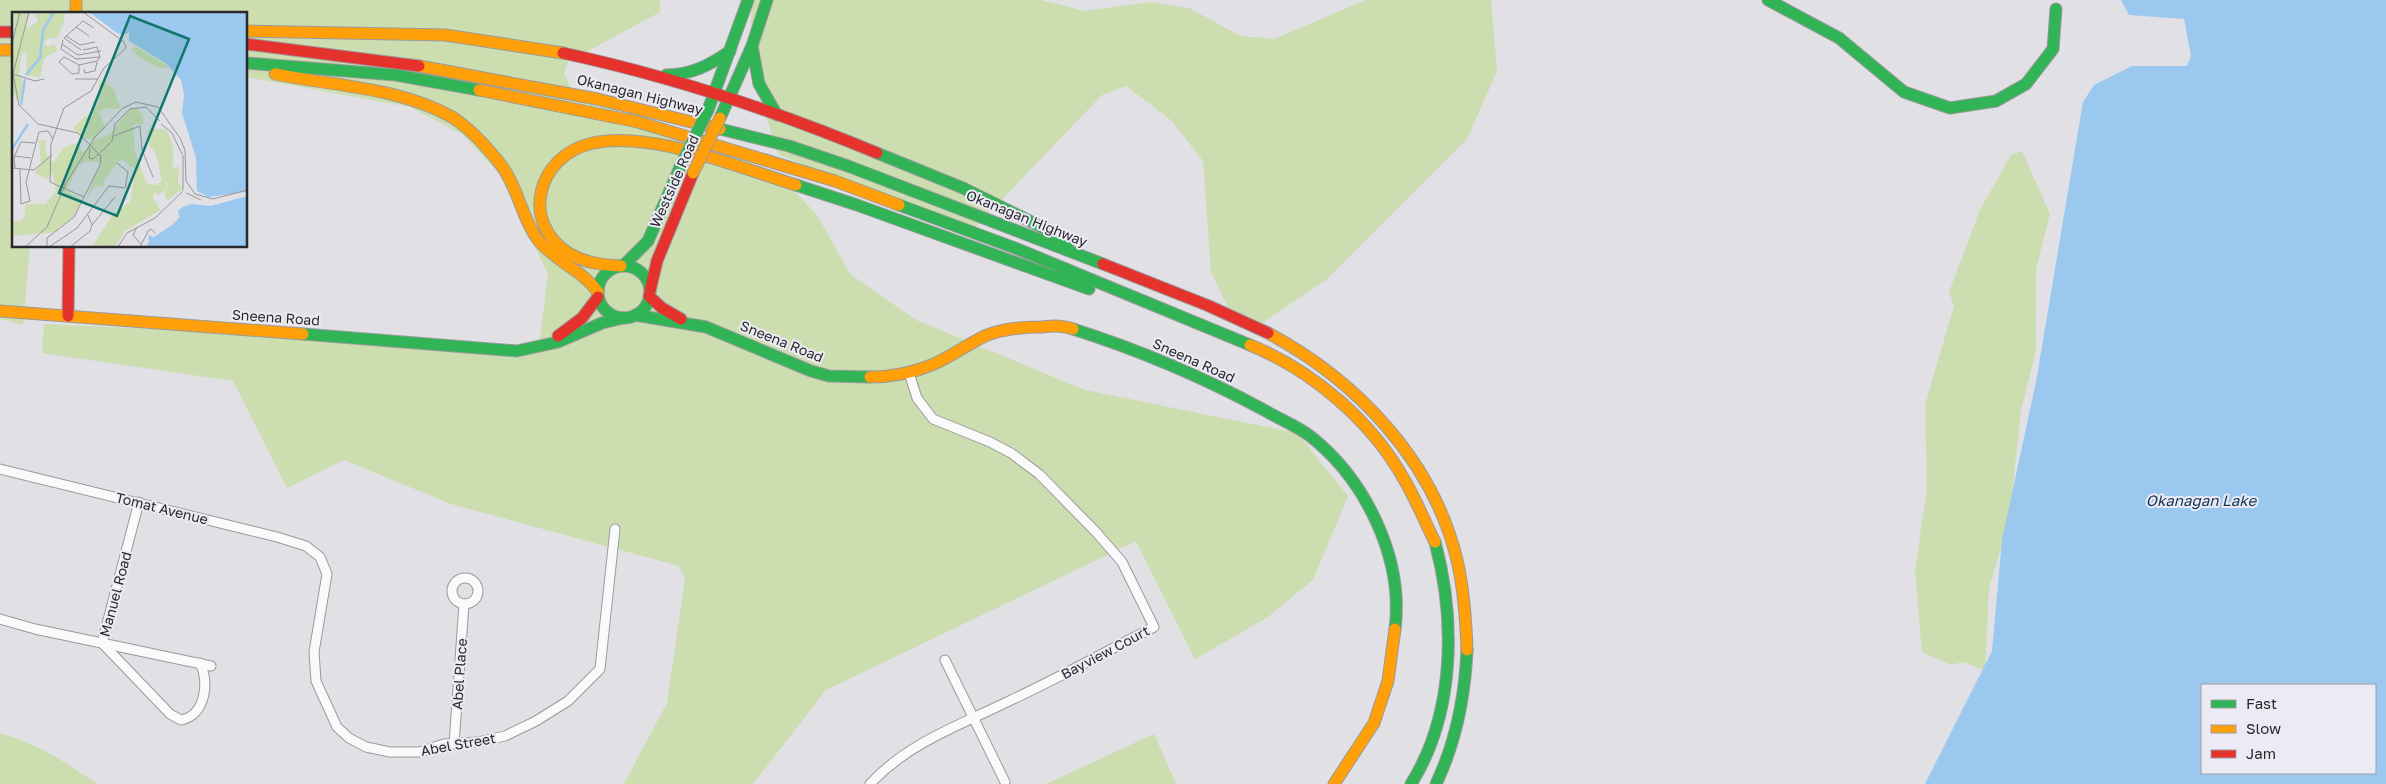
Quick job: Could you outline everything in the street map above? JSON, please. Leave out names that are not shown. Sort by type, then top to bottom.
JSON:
[{"type":"main road","name":"Westside Road","points":[[622,266],[648,241],[680,167],[708,110],[748,0]]},
{"type":"main road","name":"Westside Road","points":[[649,294],[657,261],[693,173],[752,46],[767,0]]},
{"type":"main road","points":[[1768,0],[1839,38],[1904,92],[1950,108],[1996,101],[2026,84],[2053,49],[2058,4]]},
{"type":"main road","points":[[248,31],[454,36],[551,50],[651,74],[778,115],[963,188],[1208,306]]},
{"type":"main road","name":"Okanagan Highway","points":[[248,44],[364,56],[572,92],[651,110],[803,151],[950,204],[1208,306],[1283,341],[1327,370],[1379,416],[1416,462],[1444,515],[1456,553],[1467,618],[1467,670],[1454,742],[1436,784]]},
{"type":"main road","points":[[752,46],[758,84],[778,115]]},
{"type":"main road","points":[[651,74],[679,76],[691,74],[714,63],[730,51]]},
{"type":"main road","name":"Okanagan Highway","points":[[248,65],[396,75],[638,122],[835,181],[1015,248],[1276,356],[1320,385],[1355,415],[1384,449],[1405,480],[1435,543],[1446,591],[1448,656],[1440,711],[1432,741],[1423,765],[1411,784]]},
{"type":"main road","points":[[248,66],[282,76],[359,87],[412,98],[444,111],[464,124],[502,166],[535,236],[546,250],[556,259],[587,277],[607,312],[623,318],[635,315],[644,307],[649,294],[645,277],[639,271],[622,266],[580,260],[560,248],[546,228],[540,206],[543,180],[556,161],[569,152],[600,141],[631,141],[680,150],[798,185],[872,210],[1038,273],[1201,326]]},
{"type":"main road","points":[[68,316],[69,248]]},
{"type":"main road","points":[[598,295],[602,277],[608,271],[622,266]]},
{"type":"main road","name":"Sneena Road","points":[[649,294],[662,308],[690,323]]},
{"type":"main road","name":"Sneena Road","points":[[549,344],[582,318],[598,295]]},
{"type":"main road","name":"Sneena Road","points":[[0,310],[517,351],[574,336],[600,322],[623,318]]},
{"type":"main road","name":"Sneena Road","points":[[635,315],[690,323],[719,332],[811,371],[829,376],[876,378],[909,373],[934,364],[986,336],[1002,331],[1022,327],[1065,326],[1109,340],[1219,386],[1309,434],[1337,460],[1368,504],[1392,562],[1397,613],[1388,681],[1374,723],[1334,784]]},
{"type":"street","name":"Bayview Court","points":[[870,784],[885,768],[919,744],[1007,703],[1154,627],[1122,562],[1090,526],[1039,474],[1011,453],[990,442],[933,419],[917,398],[909,373]]},
{"type":"street","name":"Tomat Avenue","points":[[0,469],[278,536],[306,546],[320,557]]},
{"type":"street","name":"Manuel Road","points":[[0,619],[102,643],[139,502]]},
{"type":"street","name":"Abel Street","points":[[320,557],[327,574],[314,652],[316,681],[337,727],[349,738],[366,747],[390,752],[419,752],[505,736],[536,721],[568,700],[600,669],[615,529]]},
{"type":"street","name":"Abel Place","points":[[454,744],[464,604]]},
{"type":"street","points":[[102,643],[211,666]]},
{"type":"street","points":[[102,643],[170,714],[180,720],[194,714],[204,694],[206,681],[200,663]]},
{"type":"street","points":[[945,660],[1005,782]]},
{"type":"green space","points":[[0,0],[660,0],[660,12],[568,62],[564,74],[571,88],[777,173],[817,215],[850,274],[916,320],[1085,390],[1297,433],[1348,496],[1313,580],[1268,617],[1195,659],[1136,541],[826,690],[753,784],[624,784],[667,703],[685,579],[679,566],[451,504],[344,460],[287,488],[233,381],[42,353],[44,324],[514,345],[540,339],[548,274],[500,175],[463,135],[410,107],[248,77],[248,12],[12,12],[12,248],[30,248],[23,325],[0,319]]},
{"type":"green space","points":[[751,0],[1041,0],[1085,11],[1151,2],[1189,8],[1241,36],[1274,39],[1366,0],[1491,0],[1497,71],[1467,139],[1326,280],[1256,327],[1233,318],[1211,272],[1203,161],[1172,121],[1126,86],[1102,95],[967,236],[778,154],[751,68]]},
{"type":"green space","points":[[2022,151],[2050,214],[2036,269],[2036,351],[2021,411],[2009,521],[1989,588],[1985,670],[1963,662],[1951,665],[1922,652],[1915,571],[1927,488],[1925,405],[1954,306],[1949,292],[1980,210],[2011,155]]},
{"type":"green space","points":[[0,733],[39,748],[97,784],[0,784]]},
{"type":"green space","points":[[1154,734],[1176,784],[1046,784]]},
{"type":"water","name":"Okanagan Lake","points":[[2121,0],[2386,0],[2386,784],[1925,784],[1992,651],[2002,540],[2036,382],[2083,102],[2094,85],[2132,66],[2187,66],[2191,56],[2184,19],[2129,15]]},
{"type":"traffic: fast","points":[[708,110],[748,0]]},
{"type":"traffic: fast","points":[[720,118],[752,46],[767,0]]},
{"type":"traffic: fast","points":[[1768,0],[1839,38],[1904,92],[1950,108],[1996,101],[2026,84],[2053,49],[2056,9]]},
{"type":"traffic: fast","points":[[752,46],[759,84],[777,115]]},
{"type":"traffic: fast","points":[[666,75],[692,71],[715,61],[730,51]]},
{"type":"traffic: fast","points":[[248,63],[396,75],[479,90]]},
{"type":"traffic: fast","points":[[680,167],[708,110]]},
{"type":"traffic: fast","points":[[720,129],[789,146],[848,166],[1103,264]]},
{"type":"traffic: fast","points":[[877,153],[963,188],[1070,241]]},
{"type":"traffic: fast","points":[[623,266],[648,241],[680,167]]},
{"type":"traffic: fast","points":[[796,185],[857,205],[1089,289]]},
{"type":"traffic: fast","points":[[899,205],[1015,248],[1250,345]]},
{"type":"traffic: fast","points":[[624,266],[634,268],[642,274],[648,282],[650,292],[648,302],[642,310],[634,316],[624,318],[614,316],[606,310],[600,302],[598,292],[600,282],[606,274],[614,268],[624,266]]},
{"type":"traffic: fast","points":[[635,315],[706,327],[811,371],[829,376],[870,377]]},
{"type":"traffic: fast","points":[[303,334],[517,351],[558,342],[602,323],[623,318]]},
{"type":"traffic: fast","points":[[1073,329],[1146,355],[1218,386],[1299,429],[1330,454],[1348,474],[1363,497],[1387,548],[1396,602],[1395,629]]},
{"type":"traffic: fast","points":[[1411,784],[1426,757],[1436,728],[1447,666],[1448,634],[1446,603],[1442,572],[1435,542]]},
{"type":"traffic: fast","points":[[1436,784],[1449,752],[1462,702],[1467,650]]},
{"type":"traffic: slow","points":[[76,0],[76,12]]},
{"type":"traffic: slow","points":[[248,31],[445,35],[563,53]]},
{"type":"traffic: slow","points":[[0,50],[12,50]]},
{"type":"traffic: slow","points":[[419,66],[597,99],[720,129]]},
{"type":"traffic: slow","points":[[275,74],[388,93],[432,107],[452,117],[466,127],[501,165],[512,183],[527,222],[538,240],[552,254],[592,284],[598,292]]},
{"type":"traffic: slow","points":[[479,90],[638,122],[835,181],[899,205]]},
{"type":"traffic: slow","points":[[693,173],[720,118]]},
{"type":"traffic: slow","points":[[621,266],[582,260],[570,254],[554,241],[544,225],[540,208],[541,191],[548,175],[559,161],[574,150],[593,143],[616,140],[668,146],[796,185]]},
{"type":"traffic: slow","points":[[0,311],[303,334]]},
{"type":"traffic: slow","points":[[870,377],[903,374],[926,367],[941,361],[985,336],[999,331],[1054,326],[1073,329]]},
{"type":"traffic: slow","points":[[1268,333],[1300,352],[1331,374],[1360,399],[1410,457],[1430,489],[1446,523],[1457,560],[1464,605],[1467,650]]},
{"type":"traffic: slow","points":[[1250,345],[1296,369],[1339,400],[1358,418],[1391,459],[1409,488],[1435,542]]},
{"type":"traffic: slow","points":[[1334,784],[1374,723],[1388,681],[1395,629]]},
{"type":"traffic: jam","points":[[0,32],[12,32]]},
{"type":"traffic: jam","points":[[248,44],[419,66]]},
{"type":"traffic: jam","points":[[563,53],[643,72],[722,96],[800,123],[877,153]]},
{"type":"traffic: jam","points":[[650,291],[657,261],[693,173]]},
{"type":"traffic: jam","points":[[68,316],[69,248]]},
{"type":"traffic: jam","points":[[1103,264],[1209,306],[1268,333]]},
{"type":"traffic: jam","points":[[649,296],[662,308],[681,319]]},
{"type":"traffic: jam","points":[[558,336],[582,318],[598,297]]}]
